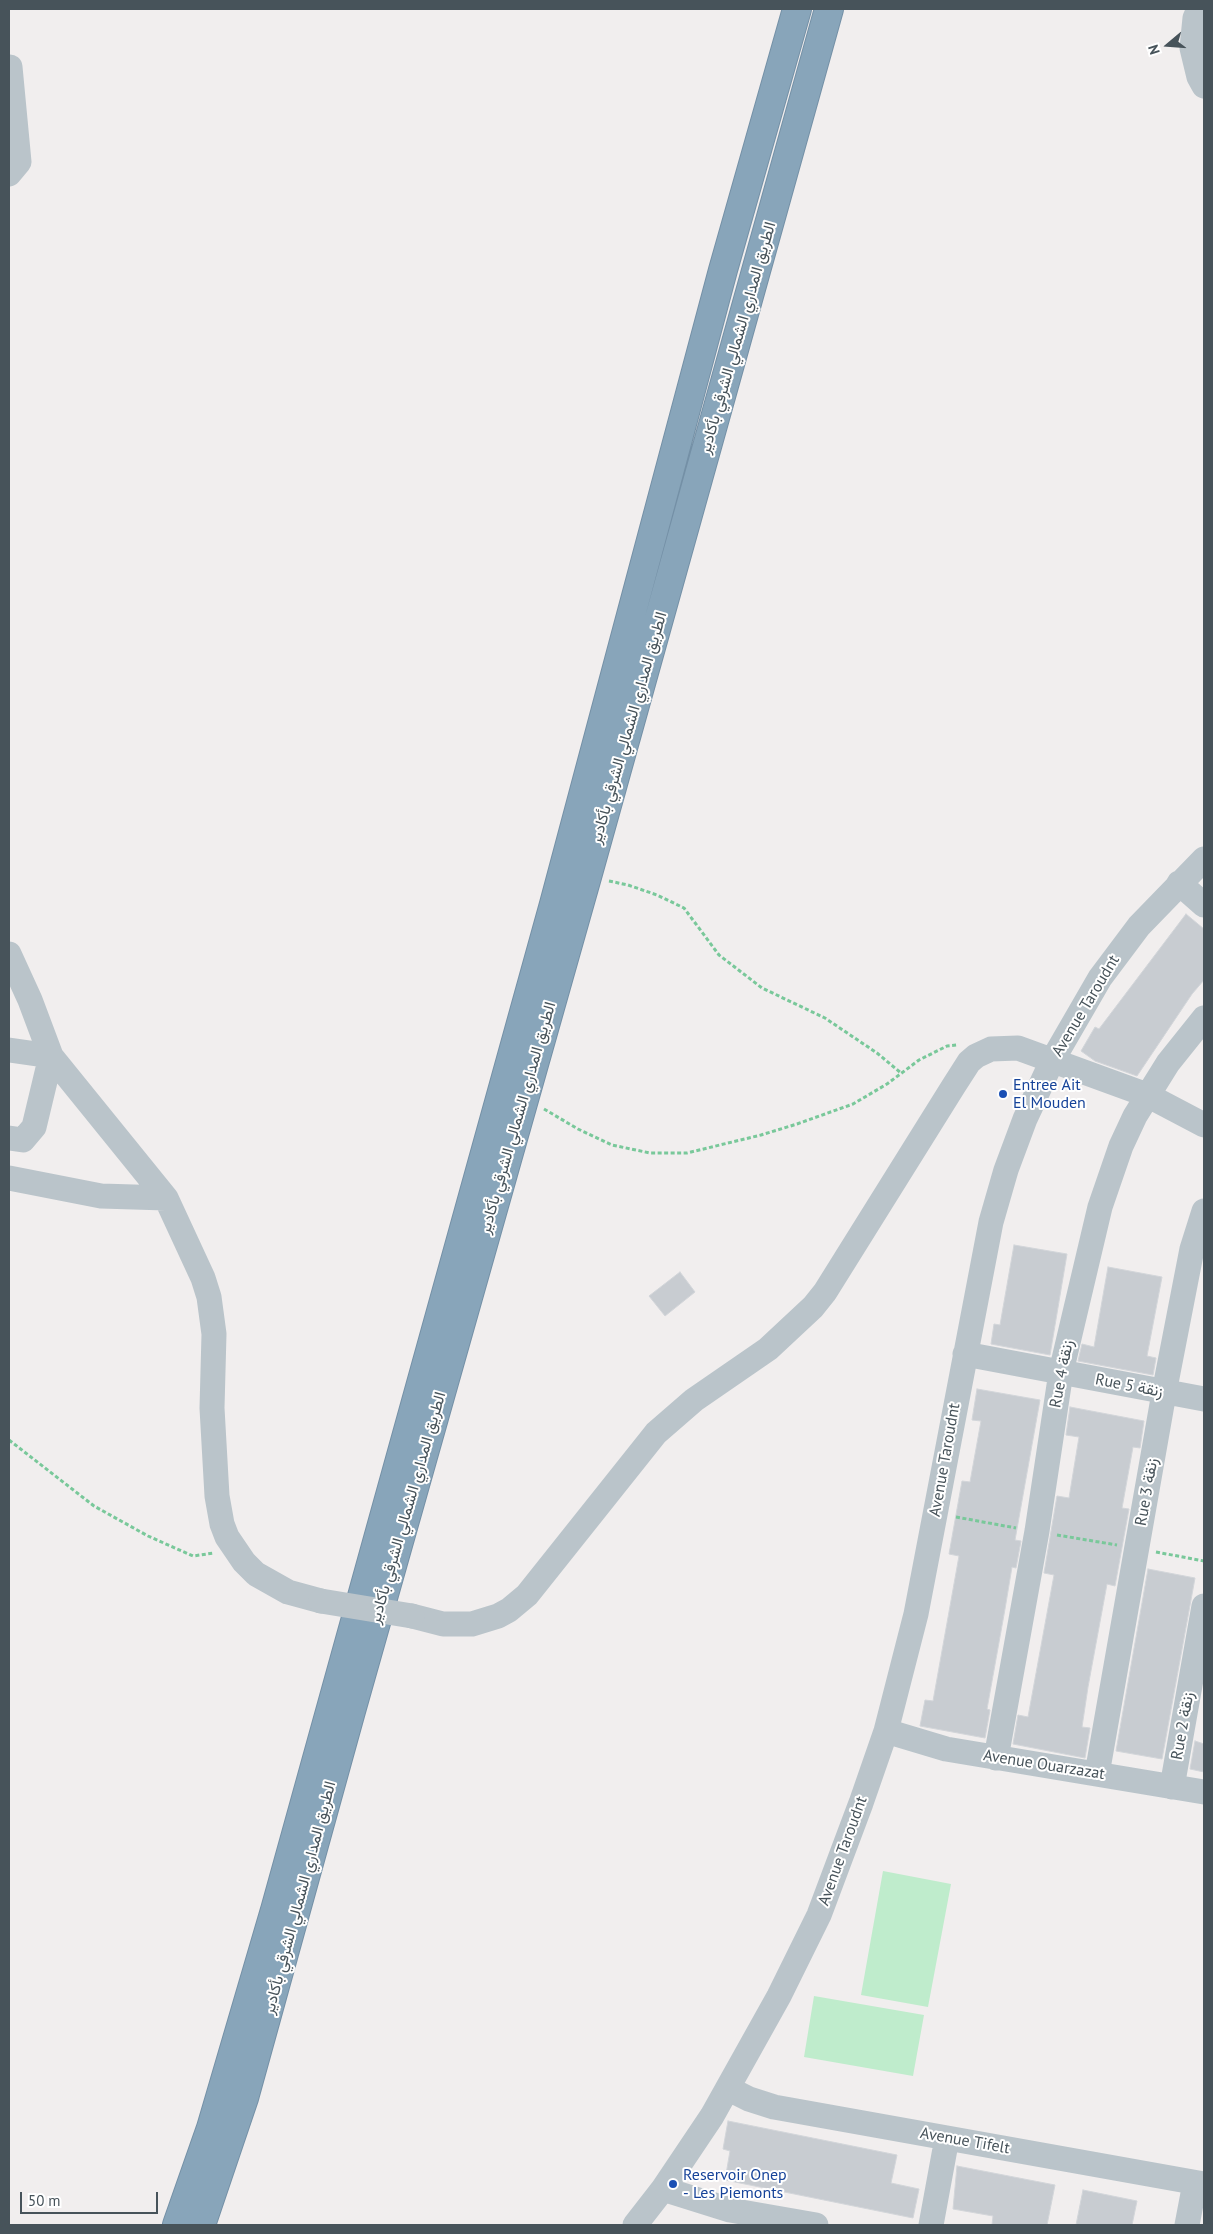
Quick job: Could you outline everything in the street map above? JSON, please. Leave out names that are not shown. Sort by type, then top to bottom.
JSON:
[{"type":"highway","name":"الطريق المداري الشمالي الشرقي بأكادير","points":[[177,2225],[214,2120],[275,1910],[554,904],[721,279],[797,9]]},
{"type":"highway","name":"الطريق المداري الشمالي الشرقي بأكادير","points":[[201,2225],[244,2098],[524,1096],[588,877],[829,9]]},
{"type":"street","points":[[1199,9],[1195,18],[1192,48],[1199,77],[1204,86]]},
{"type":"street","points":[[9,174],[19,162],[10,68]]},
{"type":"street","name":"Avenue Taroudnt","points":[[635,2225],[663,2189],[729,2089],[800,1956],[836,1874],[886,1730],[916,1614],[964,1354],[998,1196],[1015,1144],[1052,1061],[1100,978],[1139,926],[1204,859]]},
{"type":"street","points":[[1179,883],[1204,905]]},
{"type":"street","points":[[9,954],[30,1000],[51,1056],[166,1198],[203,1278],[212,1315],[214,1334],[212,1418],[216,1496],[222,1524],[234,1549],[256,1574],[288,1592],[321,1601],[412,1616],[443,1624],[472,1624],[498,1616],[509,1610],[527,1595],[656,1433],[694,1400],[768,1349],[813,1307],[825,1292],[953,1087],[976,1056],[991,1049],[1018,1048],[1147,1095],[1204,1125]]},
{"type":"street","name":"Rue 4 زنقة","points":[[996,1758],[1037,1532],[1061,1372],[1102,1199],[1121,1146],[1147,1095],[1168,1062],[1204,1018]]},
{"type":"street","points":[[9,1050],[51,1056]]},
{"type":"street","points":[[9,1138],[23,1140],[34,1127],[51,1056]]},
{"type":"street","points":[[9,1178],[101,1196],[166,1198]]},
{"type":"street","name":"Rue 3 زنقة","points":[[1096,1774],[1164,1393],[1192,1249],[1204,1210]]},
{"type":"street","name":"Rue 5 زنقة","points":[[964,1354],[1204,1399]]},
{"type":"street","name":"Rue 2 زنقة","points":[[1172,1787],[1204,1606]]},
{"type":"street","name":"Avenue Ouarzazat","points":[[886,1730],[946,1748],[996,1758],[1204,1792]]},
{"type":"street","name":"Avenue Tifelt","points":[[729,2089],[749,2100],[774,2107],[1200,2184]]},
{"type":"street","points":[[932,2225],[947,2138]]},
{"type":"street","points":[[1187,2225],[1200,2184]]},
{"type":"street","points":[[663,2189],[704,2203],[775,2222],[816,2225]]},
{"type":"path","points":[[588,877],[628,885],[657,895],[684,908],[719,955],[762,988],[825,1018],[864,1044],[901,1073]]},
{"type":"path","points":[[524,1096],[578,1129],[612,1145],[650,1153],[687,1152],[761,1135],[833,1112],[872,1094],[919,1060],[947,1046],[962,1046],[976,1056]]},
{"type":"path","points":[[9,1440],[94,1506],[148,1536],[193,1556],[234,1549]]},
{"type":"path","points":[[935,1514],[1204,1561]]},
{"type":"green space","points":[[883,1871],[951,1884],[928,2007],[861,1995]]},
{"type":"green space","points":[[814,1996],[924,2015],[913,2076],[804,2057]]},
{"type":"building","points":[[1186,914],[1204,929],[1204,980],[1192,994],[1137,1076],[1095,1061],[1081,1051],[1095,1027],[1099,1029]]},
{"type":"building","points":[[1014,1245],[1067,1254],[1050,1355],[991,1344],[994,1324],[1000,1325]]},
{"type":"building","points":[[1108,1267],[1162,1277],[1147,1356],[1156,1358],[1153,1375],[1078,1361],[1082,1344],[1094,1347]]},
{"type":"building","points":[[680,1272],[695,1292],[665,1316],[649,1296]]},
{"type":"building","points":[[977,1389],[1040,1400],[1015,1540],[1021,1541],[1016,1568],[1012,1567],[987,1709],[990,1710],[985,1738],[920,1726],[925,1700],[933,1701],[959,1556],[949,1554],[962,1481],[970,1482],[981,1421],[972,1420]]},
{"type":"building","points":[[1070,1407],[1144,1421],[1140,1448],[1133,1447],[1122,1508],[1129,1509],[1115,1586],[1107,1584],[1088,1687],[1082,1727],[1090,1728],[1085,1758],[1013,1744],[1018,1715],[1028,1717],[1054,1575],[1044,1573],[1057,1496],[1069,1498],[1079,1437],[1066,1435]]},
{"type":"building","points":[[1148,1569],[1195,1578],[1162,1759],[1116,1751]]},
{"type":"building","points":[[1195,1741],[1204,1744],[1204,1772],[1190,1769]]},
{"type":"building","points":[[728,2121],[897,2155],[891,2183],[919,2189],[913,2218],[725,2180],[730,2151],[723,2149]]},
{"type":"building","points":[[957,2166],[1055,2185],[1047,2225],[992,2225],[993,2216],[953,2209]]},
{"type":"building","points":[[1083,2190],[1137,2201],[1132,2225],[1076,2225]]},
{"type":"place","name":"Entree Ait El Mouden","points":[[1003,1094]]},
{"type":"place","name":"Reservoir Onep - Les Piemonts","points":[[673,2184]]}]
